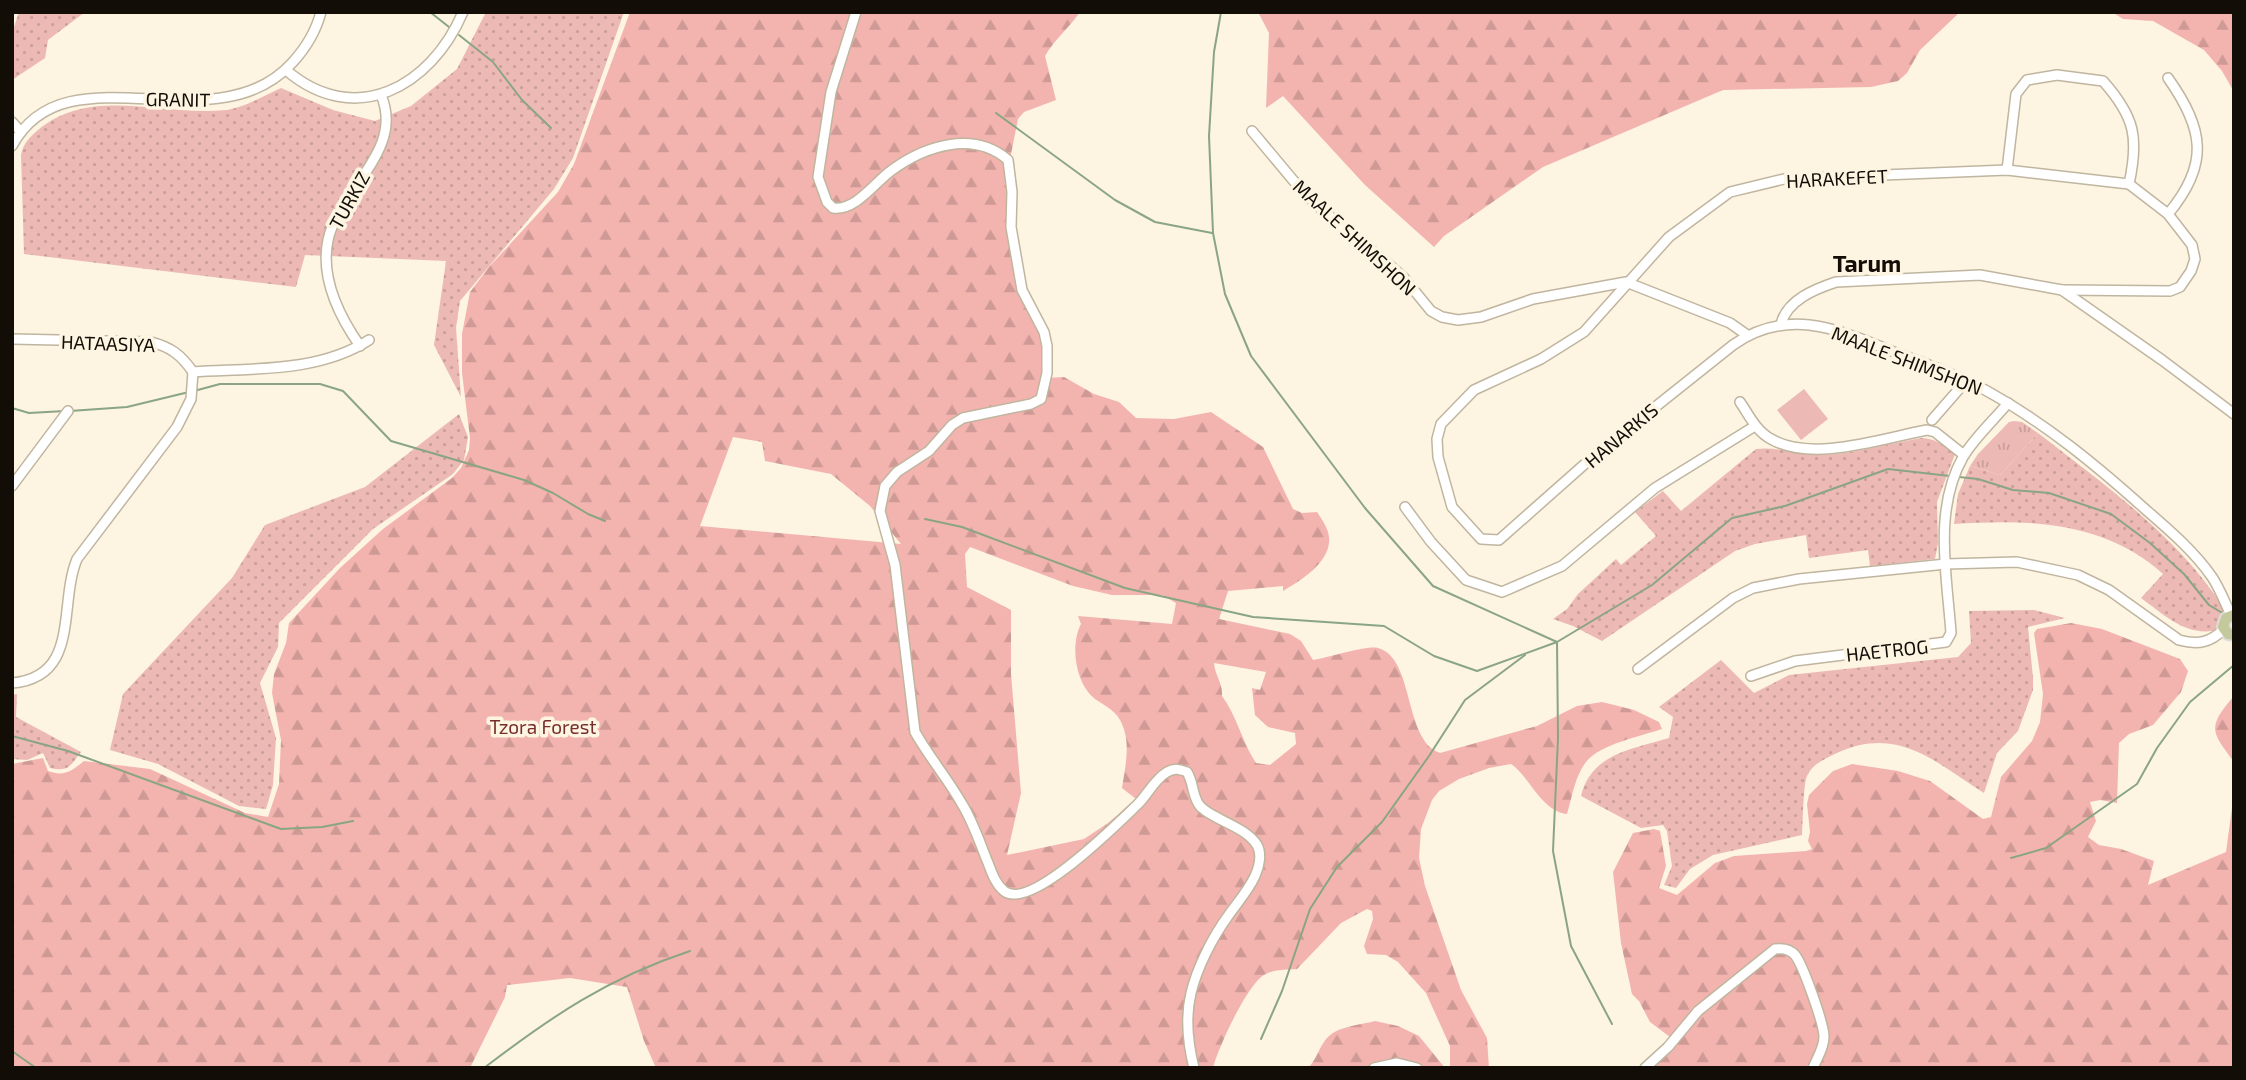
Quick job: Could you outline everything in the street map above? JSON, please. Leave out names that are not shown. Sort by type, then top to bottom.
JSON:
[{"type":"main road","points":[[2229,632],[2224,621],[2232,615]]},
{"type":"street","name":"GRANIT","points":[[12,146],[21,132],[38,116],[67,103],[99,97],[204,101],[228,99],[257,89],[286,70],[307,44],[321,12]]},
{"type":"street","points":[[286,70],[306,85],[327,94],[349,98],[382,94],[407,83],[433,61],[463,12]]},
{"type":"street","points":[[856,12],[828,110],[818,177],[827,202],[833,208],[846,207],[891,171],[913,158],[948,144],[970,143],[997,150],[1008,160],[1012,227],[1022,290],[1044,332],[1047,346],[1047,373],[1041,399],[1031,404],[963,418],[952,425],[929,451],[897,472],[885,486],[880,511],[895,565],[915,732],[963,805],[994,878],[1003,891],[1011,894],[1024,893],[1041,884],[1090,850],[1140,802],[1154,783],[1177,768],[1187,772],[1193,781],[1195,800],[1202,809],[1246,835],[1257,846],[1260,858],[1256,874],[1226,918],[1191,992],[1187,1018],[1194,1068]]},
{"type":"street","points":[[1781,324],[1794,303],[1836,282],[1980,275],[2062,290],[2170,291],[2180,286],[2191,271],[2195,259],[2192,244],[2168,214],[2129,184],[2136,156],[2134,131],[2119,100],[2103,81],[2057,75],[2027,80],[2016,94],[2007,170]]},
{"type":"street","points":[[2168,78],[2192,116],[2196,131],[2197,163],[2185,194],[2168,214]]},
{"type":"street","name":"TURKIZ","points":[[360,346],[343,319],[332,291],[326,252],[340,211],[385,136],[388,118],[382,94]]},
{"type":"street","points":[[12,122],[21,132]]},
{"type":"street","name":"MAALE SHIMSHON","points":[[1252,131],[1303,192],[1395,270],[1431,311],[1442,317],[1458,320],[1481,317],[1533,299],[1626,282]]},
{"type":"street","name":"HARAKEFET","points":[[1499,540],[1481,539],[1452,507],[1438,457],[1437,439],[1441,424],[1474,390],[1541,359],[1584,332],[1669,237],[1730,192],[1784,179],[2007,170],[2129,184]]},
{"type":"street","points":[[1626,282],[1730,323],[1747,335]]},
{"type":"street","points":[[2062,290],[2234,414]]},
{"type":"street","name":"MAALE SHIMSHON","points":[[1747,335],[1781,324],[1800,323],[1823,327],[1966,381],[2008,403],[2045,427],[2104,473],[2181,543],[2212,577],[2232,615]]},
{"type":"street","name":"HANARKIS","points":[[1499,540],[1595,455],[1747,335]]},
{"type":"street","name":"HATAASIYA","points":[[12,340],[151,342],[179,354],[193,372]]},
{"type":"street","points":[[12,683],[40,675],[57,657],[63,643],[70,584],[77,559],[177,428],[191,399],[193,372],[303,364],[333,358],[369,340]]},
{"type":"street","points":[[1932,420],[1966,381]]},
{"type":"street","points":[[1740,401],[1755,426],[1771,439],[1804,449],[1843,447],[1927,430],[1935,432],[1964,455]]},
{"type":"street","points":[[1947,564],[1945,517],[1953,479],[1964,455],[2008,403]]},
{"type":"street","points":[[12,486],[68,411]]},
{"type":"street","points":[[1405,507],[1431,542],[1466,580],[1502,592],[1562,566],[1655,488],[1755,426]]},
{"type":"street","points":[[1638,669],[1733,598],[1753,588],[1809,578],[1947,564],[2017,562],[2078,575],[2109,590],[2179,640],[2191,644],[2214,639],[2229,632]]},
{"type":"street","name":"HAETROG","points":[[1751,676],[1795,661],[1946,642],[1951,633],[1947,564]]},
{"type":"street","points":[[1645,1068],[1663,1052],[1698,1011],[1776,949],[1782,948],[1794,954],[1802,969],[1822,1026],[1822,1048],[1813,1068]]},
{"type":"street","points":[[1374,1068],[1398,1063],[1417,1068]]},
{"type":"green space","points":[[19,12],[85,12],[48,40],[45,58],[12,80],[12,33]]},
{"type":"green space","points":[[486,12],[624,12],[573,158],[554,189],[460,301],[456,328],[461,397],[434,345],[446,261],[305,255],[296,287],[24,254],[21,155],[29,138],[59,117],[81,109],[105,106],[226,110],[247,104],[281,88],[333,110],[375,121],[411,106],[457,69]]},
{"type":"green space","name":"Tzora Forest","points":[[630,12],[1080,12],[1045,56],[1056,100],[1024,112],[1018,119],[1009,164],[1008,224],[1023,285],[1042,343],[1046,378],[1064,377],[1094,394],[1119,402],[1136,418],[1174,419],[1211,412],[1263,447],[1293,509],[1302,513],[1317,512],[1328,532],[1327,551],[1308,575],[1283,591],[1283,586],[1228,591],[1219,619],[1290,634],[1301,641],[1313,660],[1373,648],[1390,655],[1404,682],[1420,733],[1428,745],[1440,753],[1537,726],[1577,706],[1602,702],[1634,710],[1659,722],[1662,729],[1611,745],[1592,756],[1579,774],[1567,814],[1550,807],[1511,764],[1489,768],[1459,779],[1439,791],[1432,800],[1421,829],[1419,858],[1425,886],[1461,990],[1487,1038],[1489,1068],[1450,1068],[1450,1046],[1426,993],[1398,962],[1386,955],[1367,954],[1364,946],[1373,919],[1372,911],[1367,909],[1341,923],[1297,969],[1272,972],[1257,981],[1234,1018],[1213,1068],[656,1068],[644,1041],[627,987],[570,978],[507,985],[505,997],[470,1068],[12,1068],[12,764],[43,758],[48,771],[59,773],[72,770],[84,761],[150,769],[245,813],[268,817],[279,784],[281,740],[272,693],[274,674],[286,643],[289,623],[340,568],[383,529],[452,478],[461,468],[469,450],[470,438],[462,373],[462,334],[470,292],[489,267],[558,192],[574,164]],"holes":[[[733,437],[762,442],[765,461],[831,474],[870,506],[901,544],[700,526]],[[970,547],[1073,586],[1112,595],[1162,595],[1176,603],[1172,624],[1078,616],[1081,624],[1075,653],[1079,674],[1088,692],[1120,719],[1127,748],[1122,788],[1136,799],[1084,839],[1007,855],[1021,793],[1011,674],[1011,610],[967,587],[965,554]],[[1214,663],[1266,672],[1260,690],[1252,688],[1255,715],[1268,727],[1295,733],[1296,744],[1270,765],[1256,763],[1251,755],[1222,696]]]},
{"type":"green space","points":[[1258,12],[1960,12],[1920,50],[1907,73],[1898,81],[1871,87],[1723,90],[1543,167],[1444,236],[1434,247],[1365,185],[1283,96],[1266,108],[1269,33]]},
{"type":"green space","points":[[2112,12],[2234,12],[2234,92],[2222,71],[2204,50],[2153,21],[2123,19]]},
{"type":"green space","points":[[1804,389],[1828,419],[1801,440],[1777,410]]},
{"type":"green space","points":[[459,414],[468,437],[464,460],[453,474],[373,529],[279,623],[278,647],[260,683],[276,738],[273,785],[266,809],[239,806],[158,764],[110,750],[123,694],[232,578],[265,525],[365,487]]},
{"type":"green space","points":[[2009,422],[2022,422],[2038,433],[2000,475],[1970,466]]},
{"type":"green space","points":[[2038,433],[2139,514],[2186,559],[2225,610],[2218,630],[2186,628],[2141,598],[2163,574],[2140,556],[2116,543],[2064,527],[2010,522],[1954,524],[1958,494],[1970,466],[2000,475]]},
{"type":"green space","points":[[1921,438],[1940,443],[1955,454],[1937,502],[1938,543],[1935,559],[1870,566],[1868,550],[1809,558],[1806,535],[1755,544],[1735,551],[1602,641],[1553,619],[1567,609],[1578,594],[1616,559],[1621,565],[1656,536],[1635,512],[1663,491],[1681,511],[1756,449],[1822,455]]},
{"type":"green space","points":[[2034,610],[2065,618],[2028,627],[2033,690],[2018,731],[1997,753],[1984,793],[1915,751],[1879,743],[1859,745],[1824,759],[1807,776],[1802,835],[1713,855],[1690,869],[1676,888],[1664,885],[1672,866],[1667,831],[1663,825],[1641,828],[1581,796],[1594,770],[1604,762],[1628,750],[1669,738],[1673,717],[1659,707],[1721,660],[1754,693],[1789,675],[1958,657],[1971,643],[1969,611]]},
{"type":"green space","points":[[2071,623],[2102,629],[2180,659],[2188,671],[2181,692],[2153,725],[2129,734],[2119,743],[2117,803],[2100,800],[2090,802],[2096,821],[2088,837],[2099,845],[2121,849],[2154,861],[2148,885],[2226,852],[2234,793],[2234,1068],[1654,1068],[1678,1043],[1650,1022],[1639,1001],[1632,994],[1621,943],[1613,872],[1633,833],[1654,829],[1660,831],[1666,866],[1659,888],[1677,895],[1715,863],[1734,856],[1812,849],[1808,841],[1809,795],[1833,771],[1852,764],[1898,771],[1930,781],[1983,819],[1991,817],[2001,777],[2032,741],[2040,722],[2043,694],[2034,633],[2037,629]]},
{"type":"green space","points":[[17,694],[16,717],[81,752],[68,767],[50,768],[43,753],[27,760],[12,759],[12,695]]},
{"type":"green space","points":[[2234,696],[2234,762],[2215,730],[2219,716]]},
{"type":"green space","points":[[1375,1021],[1398,1026],[1419,1036],[1445,1068],[1308,1068],[1332,1034],[1343,1028]]},
{"type":"waterway","points":[[430,12],[449,27]]},
{"type":"waterway","points":[[1221,12],[1214,52],[1209,136],[1213,233],[1225,294],[1251,356],[1365,508],[1433,586],[1557,642],[1558,738],[1553,851],[1571,946],[1612,1024]]},
{"type":"waterway","points":[[459,35],[493,62],[522,100],[551,128]]},
{"type":"waterway","points":[[996,113],[1115,200],[1155,222],[1212,233]]},
{"type":"waterway","points":[[194,391],[220,384],[320,384],[343,391],[391,441],[524,480],[605,521]]},
{"type":"waterway","points":[[70,411],[127,407],[189,392]]},
{"type":"waterway","points":[[12,408],[29,413],[65,411]]},
{"type":"waterway","points":[[925,519],[962,527],[1125,588],[1253,617],[1384,626],[1434,656],[1477,671],[1557,642],[1652,585],[1732,518],[1785,506],[1888,469],[1950,476]]},
{"type":"waterway","points":[[1959,477],[1978,479],[2013,490],[2049,493],[2111,514],[2150,543],[2184,574],[2209,605],[2224,614]]},
{"type":"waterway","points":[[1261,1039],[1282,991],[1310,909],[1337,867],[1382,822],[1465,700],[1525,655]]},
{"type":"waterway","points":[[2011,858],[2046,848],[2137,784],[2157,748],[2190,702],[2234,665]]},
{"type":"waterway","points":[[12,736],[68,751],[281,829],[322,827],[353,821]]},
{"type":"waterway","points":[[484,1068],[582,1000],[633,973],[690,951]]},
{"type":"waterway","points":[[12,1051],[36,1068]]},
{"type":"district","name":"Tarum","points":[[1867,263]]}]
